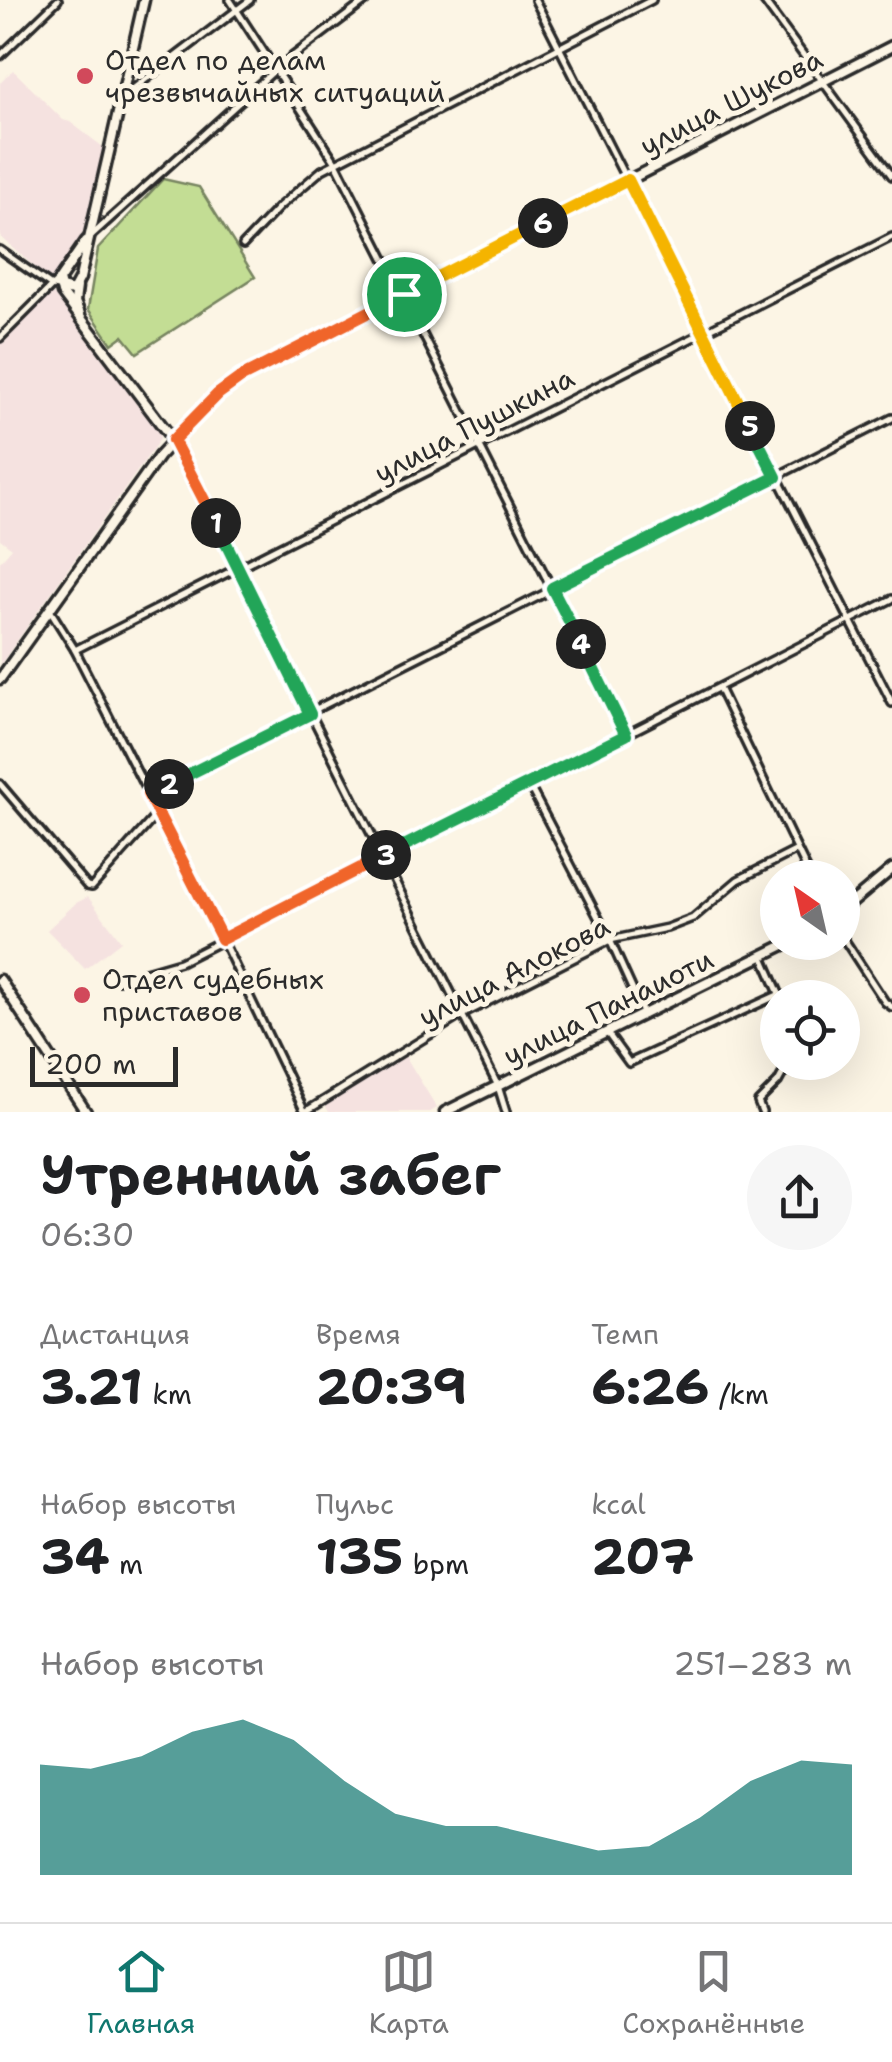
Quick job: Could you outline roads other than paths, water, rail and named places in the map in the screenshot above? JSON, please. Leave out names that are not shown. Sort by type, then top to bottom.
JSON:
[{"type":"main road","points":[[84,323],[75,302],[77,285],[144,0]]},
{"type":"main road","name":"улица Шукова","points":[[0,679],[173,440],[218,394],[240,378],[892,46]]},
{"type":"main road","points":[[86,240],[61,280],[64,298],[173,440]]},
{"type":"main road","points":[[61,280],[72,274],[77,285]]},
{"type":"main road","points":[[61,280],[69,292],[77,285]]},
{"type":"main road","points":[[860,896],[892,869]]},
{"type":"main road","name":"улица Панаиоти","points":[[445,1112],[760,958]]},
{"type":"main road","points":[[0,980],[86,1112]]},
{"type":"street","points":[[0,56],[58,0]]},
{"type":"street","points":[[230,0],[336,163],[626,735]]},
{"type":"street","points":[[122,96],[250,0]]},
{"type":"street","points":[[86,240],[276,69],[367,0]]},
{"type":"street","points":[[534,0],[892,703]]},
{"type":"street","points":[[243,246],[280,206],[322,170],[652,0]]},
{"type":"street","points":[[763,0],[892,176]]},
{"type":"street","name":"улица Пушкина","points":[[74,650],[892,237]]},
{"type":"street","points":[[0,250],[50,285]]},
{"type":"street","points":[[0,338],[50,285],[61,280]]},
{"type":"street","points":[[148,794],[892,418]]},
{"type":"street","points":[[173,440],[498,1086],[506,1112]]},
{"type":"street","points":[[118,980],[180,962],[892,600]]},
{"type":"street","points":[[50,610],[158,813],[305,1112]]},
{"type":"street","points":[[719,688],[802,860]]},
{"type":"street","points":[[0,784],[92,887],[158,813]]},
{"type":"street","points":[[528,784],[610,940],[644,1015]]},
{"type":"street","name":"улица Алокова","points":[[305,1112],[462,1015],[610,940],[693,918],[738,880],[797,850]]},
{"type":"street","points":[[858,960],[892,1007]]},
{"type":"street","points":[[608,1034],[629,1062],[760,1005]]},
{"type":"street","points":[[762,1112],[758,1102],[779,1080]]},
{"type":"place","name":"Отдел по делам чрезвычайных ситуаций","points":[[85,76]]},
{"type":"place","name":"Отдел судебных приставов","points":[[82,995]]}]
